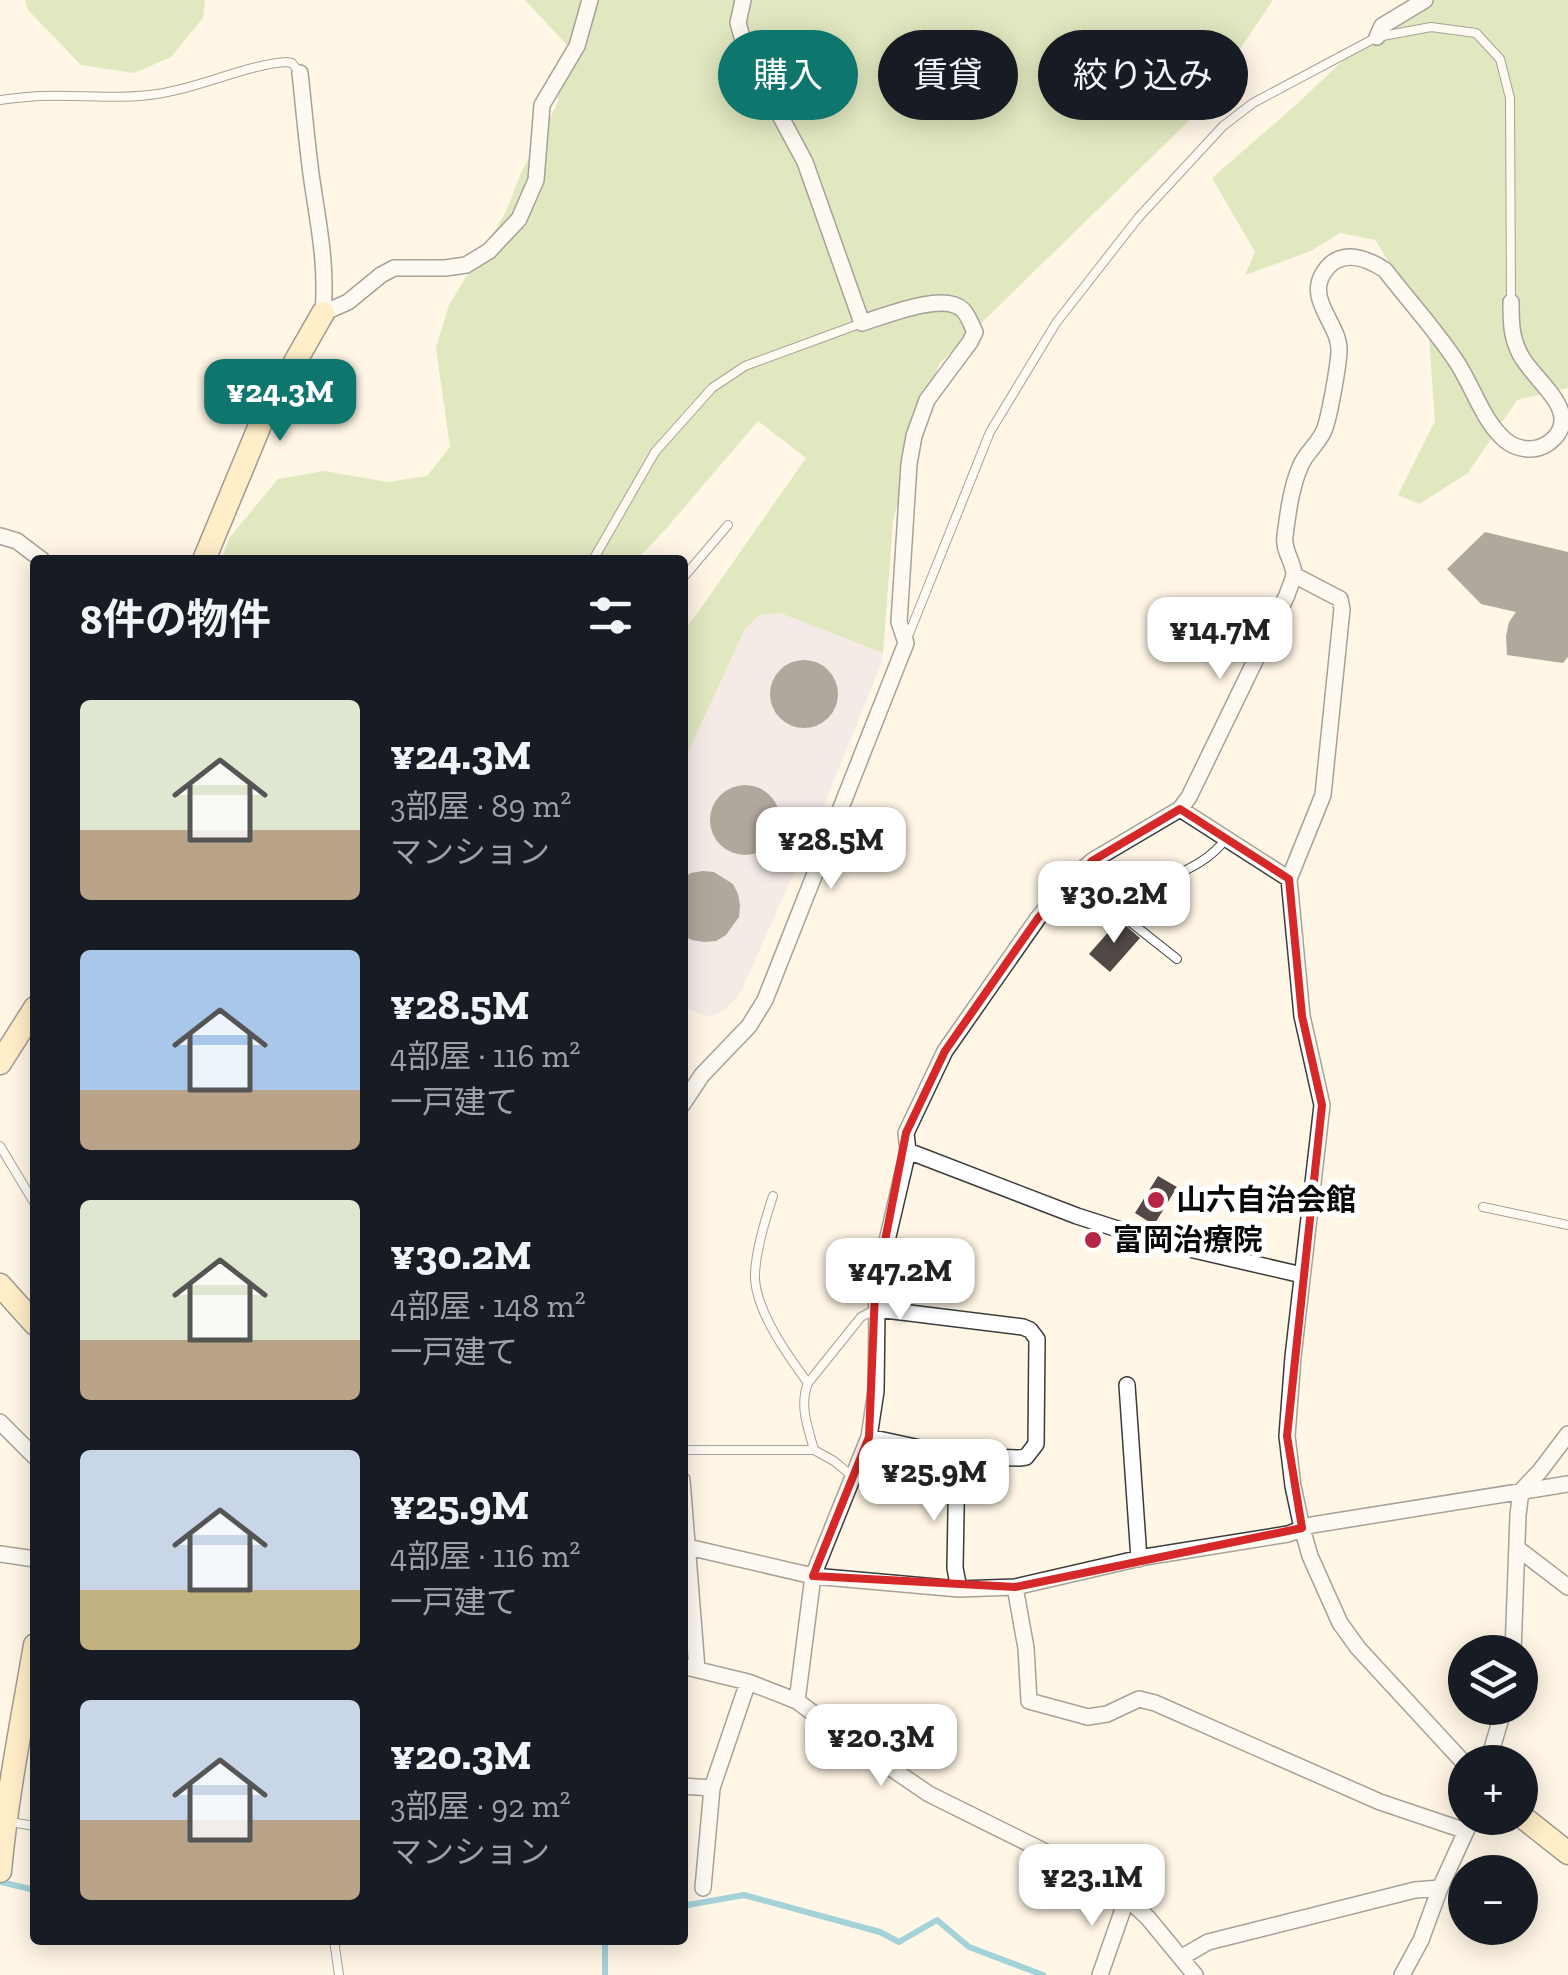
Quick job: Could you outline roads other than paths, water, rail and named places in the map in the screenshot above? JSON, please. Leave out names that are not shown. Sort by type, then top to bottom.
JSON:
[{"type":"street","points":[[322,312],[348,302],[394,268],[466,266],[489,251],[519,219],[536,180],[542,105],[577,46],[590,0]]},
{"type":"street","points":[[688,1096],[702,1075],[749,1026],[765,1000],[906,643],[899,622],[908,464],[914,436],[928,400],[975,332],[963,310],[950,304],[931,303],[862,323],[805,162],[747,54],[738,23],[743,0]]},
{"type":"street","points":[[1377,37],[1382,26],[1425,0]]},
{"type":"street","points":[[206,555],[263,418],[322,312],[326,281],[300,73]]},
{"type":"street","points":[[797,1701],[813,1576],[869,1437],[876,1391],[875,1292],[908,1151],[906,1133],[945,1051],[1066,884],[1092,861],[1180,809],[1190,797],[1294,575],[1284,543],[1288,513],[1299,469],[1325,429],[1340,348],[1318,290],[1322,274],[1334,261],[1356,256],[1384,270],[1456,360],[1492,426],[1507,442],[1530,450],[1554,440],[1562,417],[1521,356],[1511,329],[1512,302]]},
{"type":"street","points":[[0,536],[17,540],[36,555]]},
{"type":"street","points":[[1294,575],[1340,599],[1342,609],[1324,795],[1289,879],[1302,1016],[1322,1104],[1287,1436],[1292,1486],[1310,1556],[1340,1623],[1358,1648],[1448,1746]]},
{"type":"street","points":[[1180,809],[1289,879]]},
{"type":"street","points":[[0,1063],[30,1021]]},
{"type":"street","points":[[908,1151],[1155,1241],[1302,1276]]},
{"type":"street","points":[[0,1285],[30,1318]]},
{"type":"street","points":[[869,1437],[957,1456],[1026,1457],[1036,1444],[1035,1334],[1022,1327],[877,1309]]},
{"type":"street","points":[[1127,1385],[1139,1559]]},
{"type":"street","points":[[0,1422],[30,1452]]},
{"type":"street","points":[[1514,1635],[1521,1491],[1568,1434]]},
{"type":"street","points":[[957,1456],[959,1590]]},
{"type":"street","points":[[1196,1975],[1127,1898],[1076,1867],[928,1794],[797,1701],[748,1682],[690,1667],[688,1548],[813,1576],[959,1590],[1015,1587],[1139,1559],[1288,1534],[1312,1524],[1568,1484]]},
{"type":"street","points":[[1517,1548],[1568,1587]]},
{"type":"street","points":[[0,1554],[30,1558]]},
{"type":"street","points":[[1015,1587],[1026,1648],[1029,1701],[1088,1717],[1107,1714],[1139,1699],[1154,1703],[1380,1802],[1448,1819]]},
{"type":"street","points":[[0,1871],[30,1675]]},
{"type":"street","points":[[704,1888],[712,1788],[748,1682]]},
{"type":"street","points":[[688,1786],[712,1788]]},
{"type":"street","points":[[1538,1830],[1568,1854]]},
{"type":"street","points":[[1402,1975],[1421,1940],[1464,1835]]},
{"type":"street","points":[[1182,1958],[1208,1942],[1415,1890],[1440,1888]]},
{"type":"street","points":[[1100,1975],[1127,1898]]},
{"type":"lane","points":[[906,643],[990,432],[1056,322],[1138,218],[1223,126],[1253,103],[1377,37],[1431,27],[1476,32],[1500,58],[1510,98],[1512,302]]},
{"type":"lane","points":[[0,100],[159,94],[194,87],[232,72],[286,62],[300,73]]},
{"type":"lane","points":[[597,555],[655,452],[712,388],[745,366],[862,323]]},
{"type":"lane","points":[[688,572],[728,524]]},
{"type":"lane","points":[[1178,959],[1119,912],[1136,898],[1205,860],[1225,840]]},
{"type":"lane","points":[[0,1146],[30,1196]]},
{"type":"lane","points":[[773,1196],[756,1264],[756,1284],[781,1343],[808,1383]]},
{"type":"lane","points":[[1484,1207],[1568,1225]]},
{"type":"lane","points":[[814,1450],[804,1411],[808,1383],[861,1317],[877,1309]]},
{"type":"lane","points":[[688,1450],[814,1450],[834,1460],[852,1476]]},
{"type":"lane","points":[[5,1821],[30,1825]]},
{"type":"lane","points":[[335,1945],[339,1975]]},
{"type":"waterway","points":[[0,1882],[30,1889]]},
{"type":"waterway","points":[[688,1905],[744,1895],[880,1932],[899,1942],[937,1920],[969,1947],[1043,1975]]},
{"type":"waterway","points":[[605,1945],[605,1975]]},
{"type":"place","name":"山六自治会館","points":[[1156,1200]]},
{"type":"place","name":"富岡治療院","points":[[1093,1240]]}]
